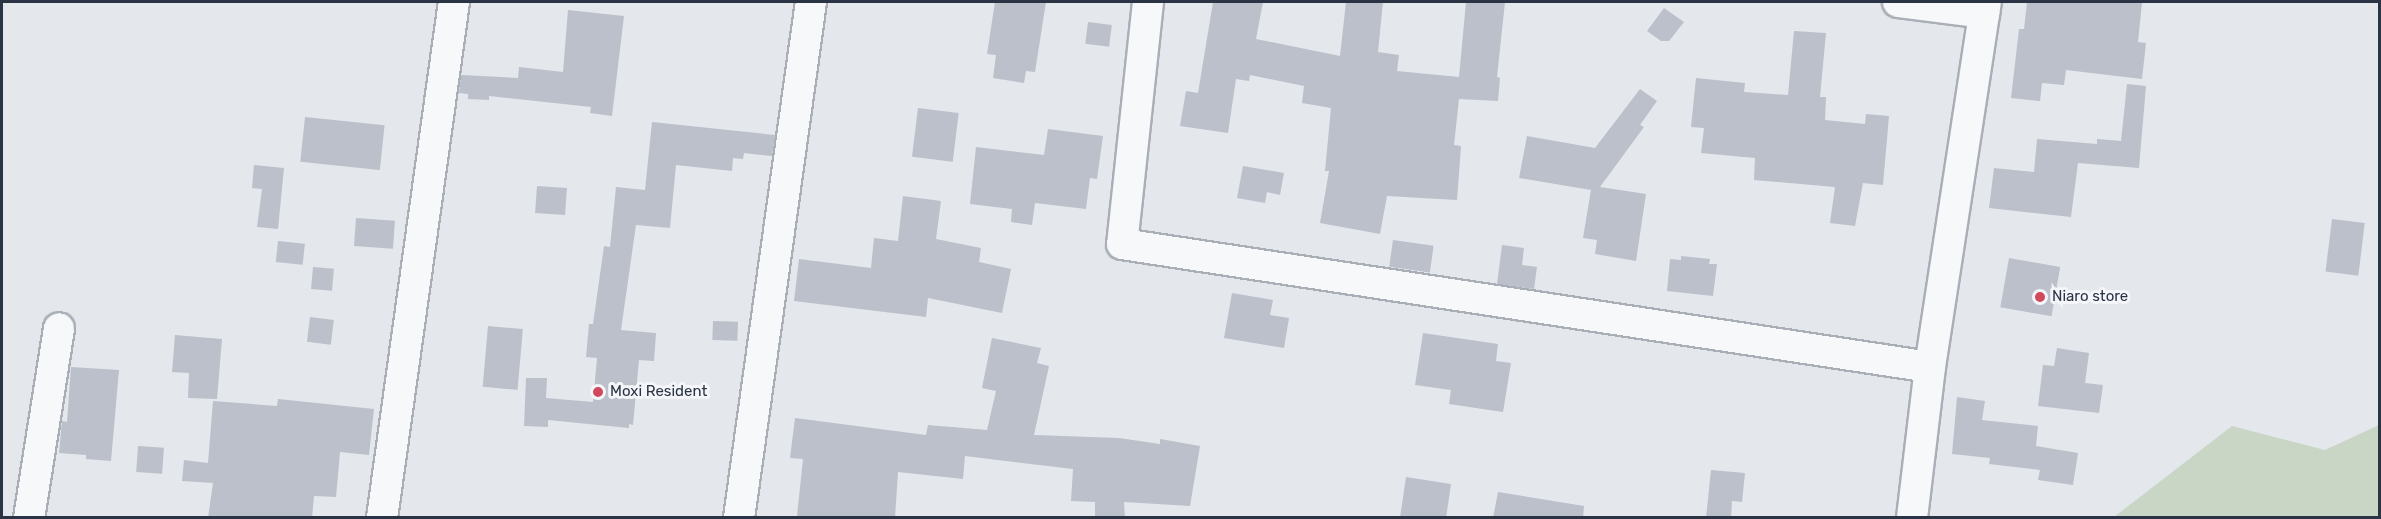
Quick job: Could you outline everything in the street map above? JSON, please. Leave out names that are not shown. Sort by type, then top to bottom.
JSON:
[{"type":"street","points":[[382,518],[454,2]]},
{"type":"street","points":[[739,518],[811,2]]},
{"type":"street","points":[[1148,2],[1122,244],[1930,367]]},
{"type":"street","points":[[1898,2],[1985,7],[1930,367],[1912,518]]},
{"type":"street","points":[[29,518],[59,328]]},
{"type":"green space","points":[[2379,425],[2379,517],[2114,517],[2232,426],[2325,450]]},
{"type":"building","points":[[995,2],[1046,2],[1035,72],[1026,71],[1024,83],[993,78],[996,55],[987,54]]},
{"type":"building","points":[[1213,2],[1263,2],[1256,39],[1340,56],[1346,2],[1383,2],[1378,52],[1399,55],[1397,71],[1459,77],[1466,2],[1505,2],[1497,77],[1500,78],[1498,101],[1459,99],[1454,145],[1461,146],[1457,200],[1387,196],[1380,234],[1320,223],[1329,171],[1325,171],[1331,108],[1302,103],[1304,86],[1250,75],[1249,81],[1236,79],[1228,133],[1180,126],[1186,91],[1198,93]]},
{"type":"building","points":[[2027,2],[2142,3],[2138,42],[2146,43],[2142,79],[2066,70],[2064,85],[2042,83],[2040,101],[2011,98],[2019,29],[2024,29]]},
{"type":"building","points":[[1664,8],[1684,22],[1669,41],[1661,41],[1647,31]]},
{"type":"building","points":[[568,10],[624,16],[612,116],[590,113],[591,107],[489,96],[489,100],[468,99],[468,94],[459,93],[461,75],[518,78],[519,67],[563,72]]},
{"type":"building","points":[[1088,22],[1112,25],[1109,47],[1085,44]]},
{"type":"building","points":[[1794,31],[1826,33],[1820,97],[1826,97],[1825,120],[1865,124],[1866,114],[1889,116],[1883,185],[1863,183],[1855,226],[1830,223],[1835,187],[1754,180],[1755,158],[1701,153],[1704,128],[1691,127],[1696,78],[1745,83],[1744,92],[1788,95]]},
{"type":"building","points":[[2127,84],[2146,86],[2139,168],[2078,163],[2071,217],[1989,208],[1994,168],[2034,172],[2037,139],[2097,144],[2097,139],[2121,141]]},
{"type":"building","points":[[1640,89],[1657,101],[1640,125],[1644,127],[1600,187],[1646,194],[1636,261],[1595,254],[1597,240],[1583,238],[1591,190],[1519,178],[1527,136],[1595,148]]},
{"type":"building","points":[[918,108],[959,113],[953,162],[912,157]]},
{"type":"building","points":[[305,117],[385,125],[380,170],[300,162]]},
{"type":"building","points":[[652,122],[775,135],[772,156],[744,153],[743,159],[733,158],[732,171],[676,165],[670,228],[636,225],[621,330],[656,333],[654,361],[639,360],[633,425],[629,424],[629,428],[548,420],[548,427],[524,426],[526,378],[547,378],[546,398],[593,402],[597,358],[586,357],[589,324],[593,324],[604,246],[610,247],[616,187],[645,190]]},
{"type":"building","points":[[1048,129],[1103,136],[1097,179],[1090,178],[1086,209],[1035,203],[1032,225],[1011,222],[1012,209],[970,204],[976,147],[1044,155]]},
{"type":"building","points":[[254,165],[284,168],[278,229],[257,227],[262,189],[252,188]]},
{"type":"building","points":[[1243,166],[1284,173],[1280,195],[1267,192],[1265,203],[1237,198]]},
{"type":"building","points":[[537,186],[567,188],[565,215],[535,213]]},
{"type":"building","points":[[903,196],[941,201],[936,239],[981,248],[979,262],[1011,269],[1002,313],[928,298],[926,317],[794,301],[799,259],[871,268],[874,238],[898,241]]},
{"type":"building","points":[[356,218],[395,221],[393,249],[354,246]]},
{"type":"building","points":[[2332,219],[2365,223],[2358,276],[2326,272]]},
{"type":"building","points":[[1393,240],[1434,246],[1430,272],[1389,267]]},
{"type":"building","points":[[278,241],[305,244],[303,265],[276,262]]},
{"type":"building","points":[[1502,245],[1524,248],[1522,265],[1537,267],[1534,289],[1497,284]]},
{"type":"building","points":[[1681,256],[1710,259],[1709,264],[1717,264],[1713,296],[1667,291],[1670,259],[1681,260]]},
{"type":"building","points":[[2009,258],[2060,267],[2052,316],[2000,307]]},
{"type":"building","points":[[313,267],[334,269],[332,291],[311,289]]},
{"type":"building","points":[[1232,293],[1273,300],[1270,315],[1289,318],[1284,348],[1224,338]]},
{"type":"building","points":[[310,317],[334,320],[331,345],[307,342]]},
{"type":"building","points":[[713,321],[738,322],[737,341],[712,340]]},
{"type":"building","points":[[488,326],[523,329],[518,390],[483,387]]},
{"type":"building","points":[[1423,333],[1498,344],[1496,361],[1511,363],[1503,412],[1449,404],[1451,390],[1415,385]]},
{"type":"building","points":[[175,335],[222,339],[217,399],[188,398],[189,373],[172,372]]},
{"type":"building","points":[[992,338],[1041,348],[1037,363],[1049,366],[1034,435],[1119,438],[1160,444],[1160,439],[1200,446],[1190,506],[1124,502],[1125,518],[1095,518],[1095,502],[1071,501],[1073,469],[965,456],[963,479],[898,472],[895,518],[797,516],[803,459],[790,458],[795,418],[926,435],[928,425],[987,430],[996,391],[982,388]]},
{"type":"building","points":[[2057,348],[2089,353],[2085,383],[2103,385],[2099,413],[2038,406],[2043,365],[2054,366]]},
{"type":"building","points":[[71,367],[119,370],[111,461],[86,459],[86,455],[59,453],[62,421],[67,422]]},
{"type":"building","points":[[1957,397],[1985,401],[1982,420],[2038,426],[2036,446],[2078,453],[2073,485],[2038,480],[2040,470],[1989,464],[1990,458],[1952,454]]},
{"type":"building","points":[[278,399],[374,409],[369,455],[340,452],[336,497],[314,496],[312,518],[208,518],[213,483],[182,481],[184,460],[208,463],[213,401],[277,406]]},
{"type":"building","points":[[138,446],[164,448],[162,474],[136,472]]},
{"type":"building","points":[[1711,470],[1745,473],[1742,502],[1732,501],[1731,518],[1706,518]]},
{"type":"building","points":[[1406,477],[1451,484],[1446,518],[1400,518]]},
{"type":"building","points":[[1498,492],[1584,506],[1583,518],[1493,518]]},
{"type":"place","name":"Niaro store","points":[[2040,297]]},
{"type":"place","name":"Moxi Resident","points":[[598,392]]}]
